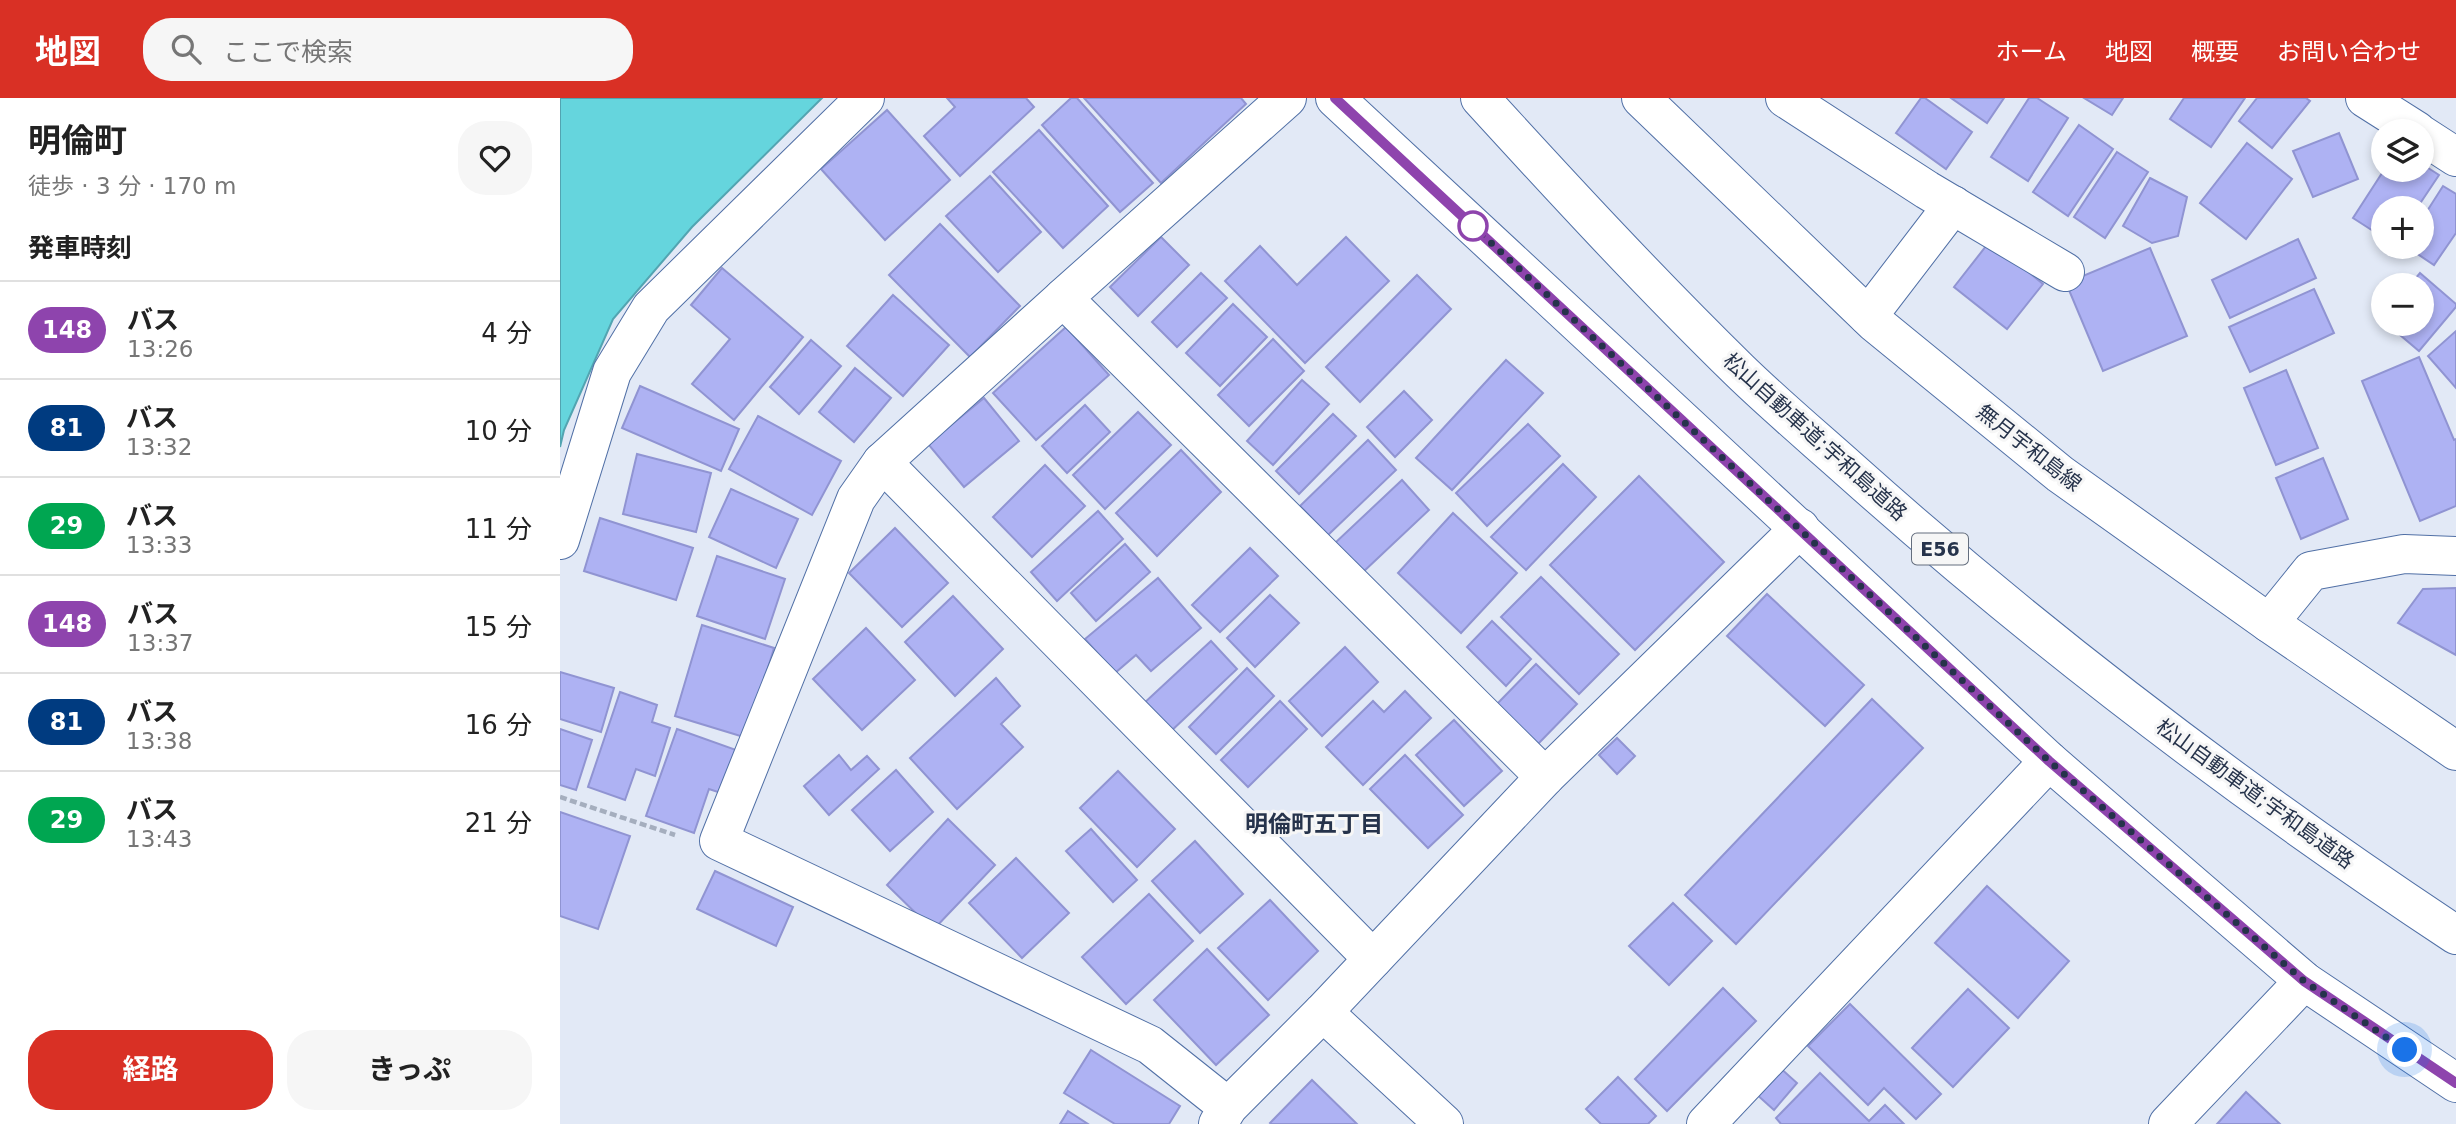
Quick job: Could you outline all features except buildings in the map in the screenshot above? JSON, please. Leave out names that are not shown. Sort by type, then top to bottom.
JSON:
[{"type":"main road","points":[[560,540],[612,372],[651,308],[865,98]]},
{"type":"main road","points":[[1287,98],[882,462],[856,499],[719,841],[1150,1045],[1223,1116],[1545,777],[1800,528]]},
{"type":"main road","points":[[1335,98],[2049,761],[2304,981],[2456,1083]]},
{"type":"main road","name":"松山自動車道;宇和島道路","points":[[1480,98],[1603,232],[1741,372],[1985,588],[2183,744],[2382,886],[2456,935]]},
{"type":"main road","name":"無月宇和島線","points":[[1641,98],[1868,316],[2060,474],[2269,623],[2456,751]]},
{"type":"main road","points":[[1785,98],[1953,205],[2065,272]]},
{"type":"main road","points":[[2365,98],[2398,119]]},
{"type":"main road","points":[[2434,142],[2456,156]]},
{"type":"main road","points":[[1868,316],[1953,205]]},
{"type":"main road","points":[[1063,298],[1545,777]]},
{"type":"main road","points":[[882,462],[1373,958]]},
{"type":"main road","points":[[2269,623],[2311,571],[2404,554],[2456,556]]},
{"type":"main road","points":[[1706,1124],[2049,761]]},
{"type":"main road","points":[[2168,1124],[2304,981]]},
{"type":"main road","points":[[1323,1012],[1444,1124]]},
{"type":"path","points":[[560,797],[703,844],[719,841]]},
{"type":"water","points":[[560,98],[822,98],[692,227],[613,319],[564,430],[560,447]]},
{"type":"bus line","name":"148","points":[[1335,98],[2049,761],[2304,981],[2456,1083]]},
{"type":"district","name":"明倫町五丁目","points":[[1314,824]]},
{"type":"route","points":[[1473,226],[2049,761],[2304,981],[2405,1050]]}]
